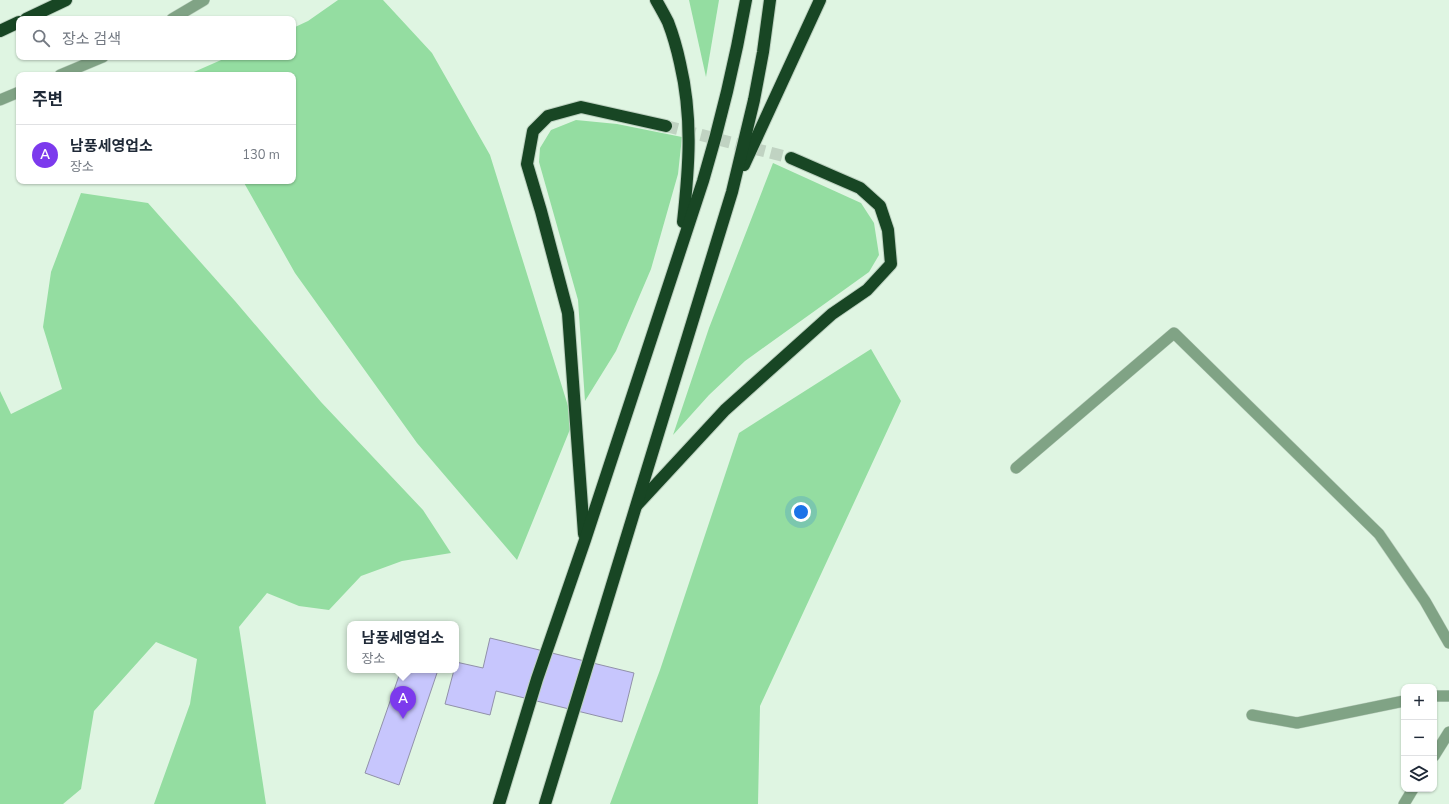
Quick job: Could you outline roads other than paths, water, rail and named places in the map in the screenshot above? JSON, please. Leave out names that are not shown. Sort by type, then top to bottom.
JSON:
[{"type":"highway","points":[[32,16],[66,0]]},
{"type":"highway","points":[[656,0],[668,23],[677,51],[689,112],[688,179],[681,243]]},
{"type":"highway","points":[[499,804],[537,679],[585,540],[702,181],[719,125],[732,74],[746,0]]},
{"type":"highway","points":[[545,804],[634,507],[732,192],[757,87],[770,0]]},
{"type":"highway","points":[[732,192],[820,0]]},
{"type":"highway","points":[[0,31],[16,23]]},
{"type":"highway","points":[[585,540],[568,313],[542,211],[527,164],[533,131],[548,116],[581,107],[666,126]]},
{"type":"highway","points":[[634,507],[725,410],[832,314],[867,290],[891,264],[888,230],[880,206],[860,188],[791,158]]},
{"type":"street","points":[[177,16],[204,0]]},
{"type":"street","points":[[67,72],[96,60]]},
{"type":"street","points":[[0,100],[16,93]]},
{"type":"street","points":[[1016,468],[1174,333],[1379,534],[1425,601],[1449,644]]},
{"type":"street","points":[[1437,696],[1449,696]]},
{"type":"street","points":[[1252,715],[1297,723],[1401,702]]},
{"type":"street","points":[[1437,751],[1449,732]]},
{"type":"street","points":[[1404,804],[1411,792]]},
{"type":"tunnel","points":[[666,126],[791,158]]},
{"type":"place","name":"남풍세영업소","points":[[403,719]]}]
